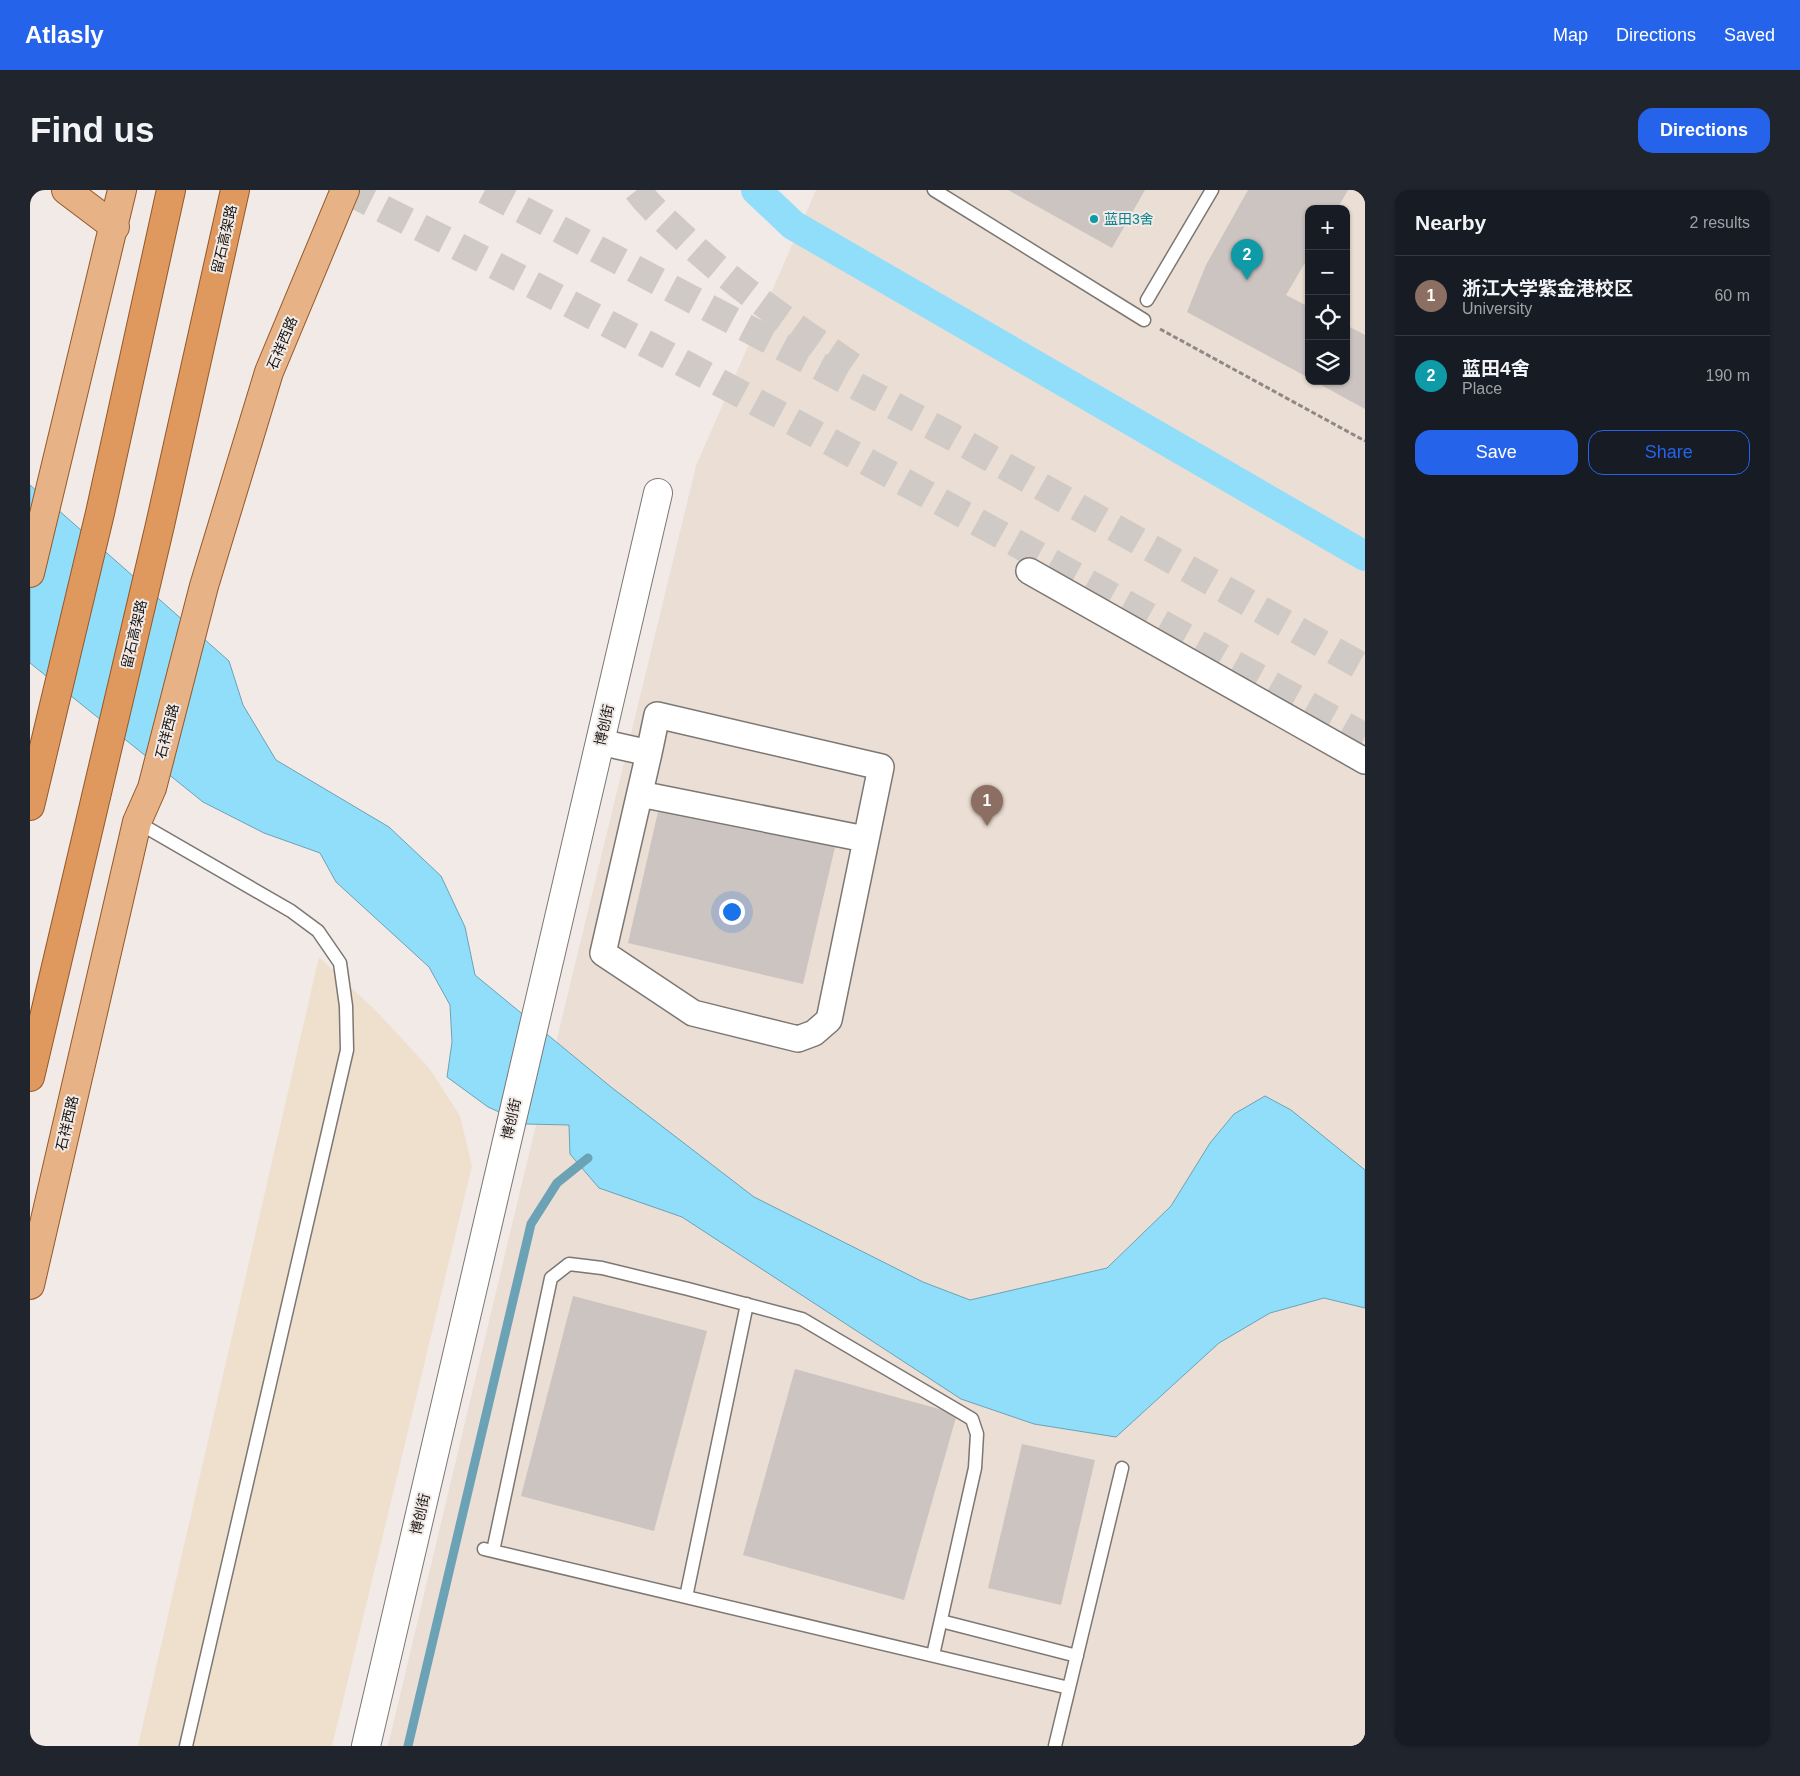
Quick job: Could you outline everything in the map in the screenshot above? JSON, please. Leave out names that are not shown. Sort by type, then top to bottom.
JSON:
[{"type":"highway","points":[[30,806],[100,513],[170,190]]},
{"type":"highway","name":"留石高架路","points":[[30,1077],[160,525],[235,190]]},
{"type":"main road","points":[[66,190],[115,227]]},
{"type":"main road","points":[[30,573],[52,490],[115,227],[122,190]]},
{"type":"main road","name":"石祥西路","points":[[30,1285],[137,822],[152,788],[204,586],[269,372],[345,190]]},
{"type":"street","name":"博创街","points":[[366,1746],[658,493]]},
{"type":"street","points":[[1029,571],[1365,761]]},
{"type":"street","points":[[657,715],[881,767],[829,1020],[814,1033],[798,1039],[693,1013],[603,953],[640,794],[657,715]]},
{"type":"street","points":[[600,742],[649,753]]},
{"type":"street","points":[[640,794],[865,839]]},
{"type":"lane","points":[[934,190],[1144,320]]},
{"type":"lane","points":[[1147,300],[1212,190]]},
{"type":"lane","points":[[137,822],[291,912],[318,931],[340,963],[346,1006],[347,1050],[186,1746]]},
{"type":"lane","points":[[933,1655],[975,1468],[977,1434],[972,1419],[802,1319],[602,1268],[569,1264],[551,1278],[488,1550],[1069,1688]]},
{"type":"lane","points":[[686,1597],[747,1304]]},
{"type":"lane","points":[[1055,1746],[1122,1468]]},
{"type":"lane","points":[[941,1621],[1077,1656]]},
{"type":"path","points":[[1144,320],[1365,441]]},
{"type":"shaded area","points":[[816,190],[1365,190],[1365,1746],[388,1746],[696,466]]},
{"type":"shaded area","points":[[319,957],[377,1012],[429,1068],[460,1116],[472,1166],[332,1746],[138,1746]]},
{"type":"water","points":[[30,485],[229,661],[243,705],[276,760],[389,827],[441,876],[465,927],[475,975],[611,1087],[754,1197],[923,1282],[970,1300],[1107,1268],[1171,1206],[1210,1143],[1234,1114],[1265,1096],[1291,1110],[1365,1170],[1365,1308],[1324,1298],[1270,1313],[1219,1343],[1116,1437],[1034,1424],[961,1399],[682,1217],[599,1188],[570,1154],[569,1125],[526,1124],[488,1107],[447,1077],[452,1042],[450,1005],[429,967],[336,882],[320,853],[264,833],[203,802],[30,663]]},
{"type":"building","name":"蓝田3舍","points":[[1008,190],[1145,190],[1112,248]]},
{"type":"building","points":[[1248,190],[1348,190],[1339,205],[1305,205],[1305,263],[1286,295],[1305,305],[1305,376],[1187,312],[1206,265]]},
{"type":"building","points":[[1350,327],[1365,335],[1365,409],[1321,385],[1350,385]]},
{"type":"building","points":[[658,812],[835,847],[803,984],[628,943]]},
{"type":"building","points":[[573,1296],[707,1331],[654,1531],[521,1496]]},
{"type":"building","points":[[795,1369],[957,1414],[904,1600],[743,1555]]},
{"type":"building","points":[[1022,1444],[1095,1460],[1061,1605],[988,1588]]},
{"type":"waterway","points":[[756,190],[793,225],[1365,556]]},
{"type":"waterway","points":[[408,1746],[531,1224],[557,1183],[588,1158]]},
{"type":"tunnel","points":[[345,190],[603,321],[858,457],[1365,737]]},
{"type":"tunnel","points":[[485,190],[951,436],[1365,668]]},
{"type":"tunnel","points":[[637,190],[704,257],[766,306],[852,366]]},
{"type":"place","name":"蓝田3舍","points":[[1094,219]]},
{"type":"place","name":"蓝田4舍","points":[[1247,280]]},
{"type":"place","name":"浙江大学紫金港校区","points":[[987,826]]}]
